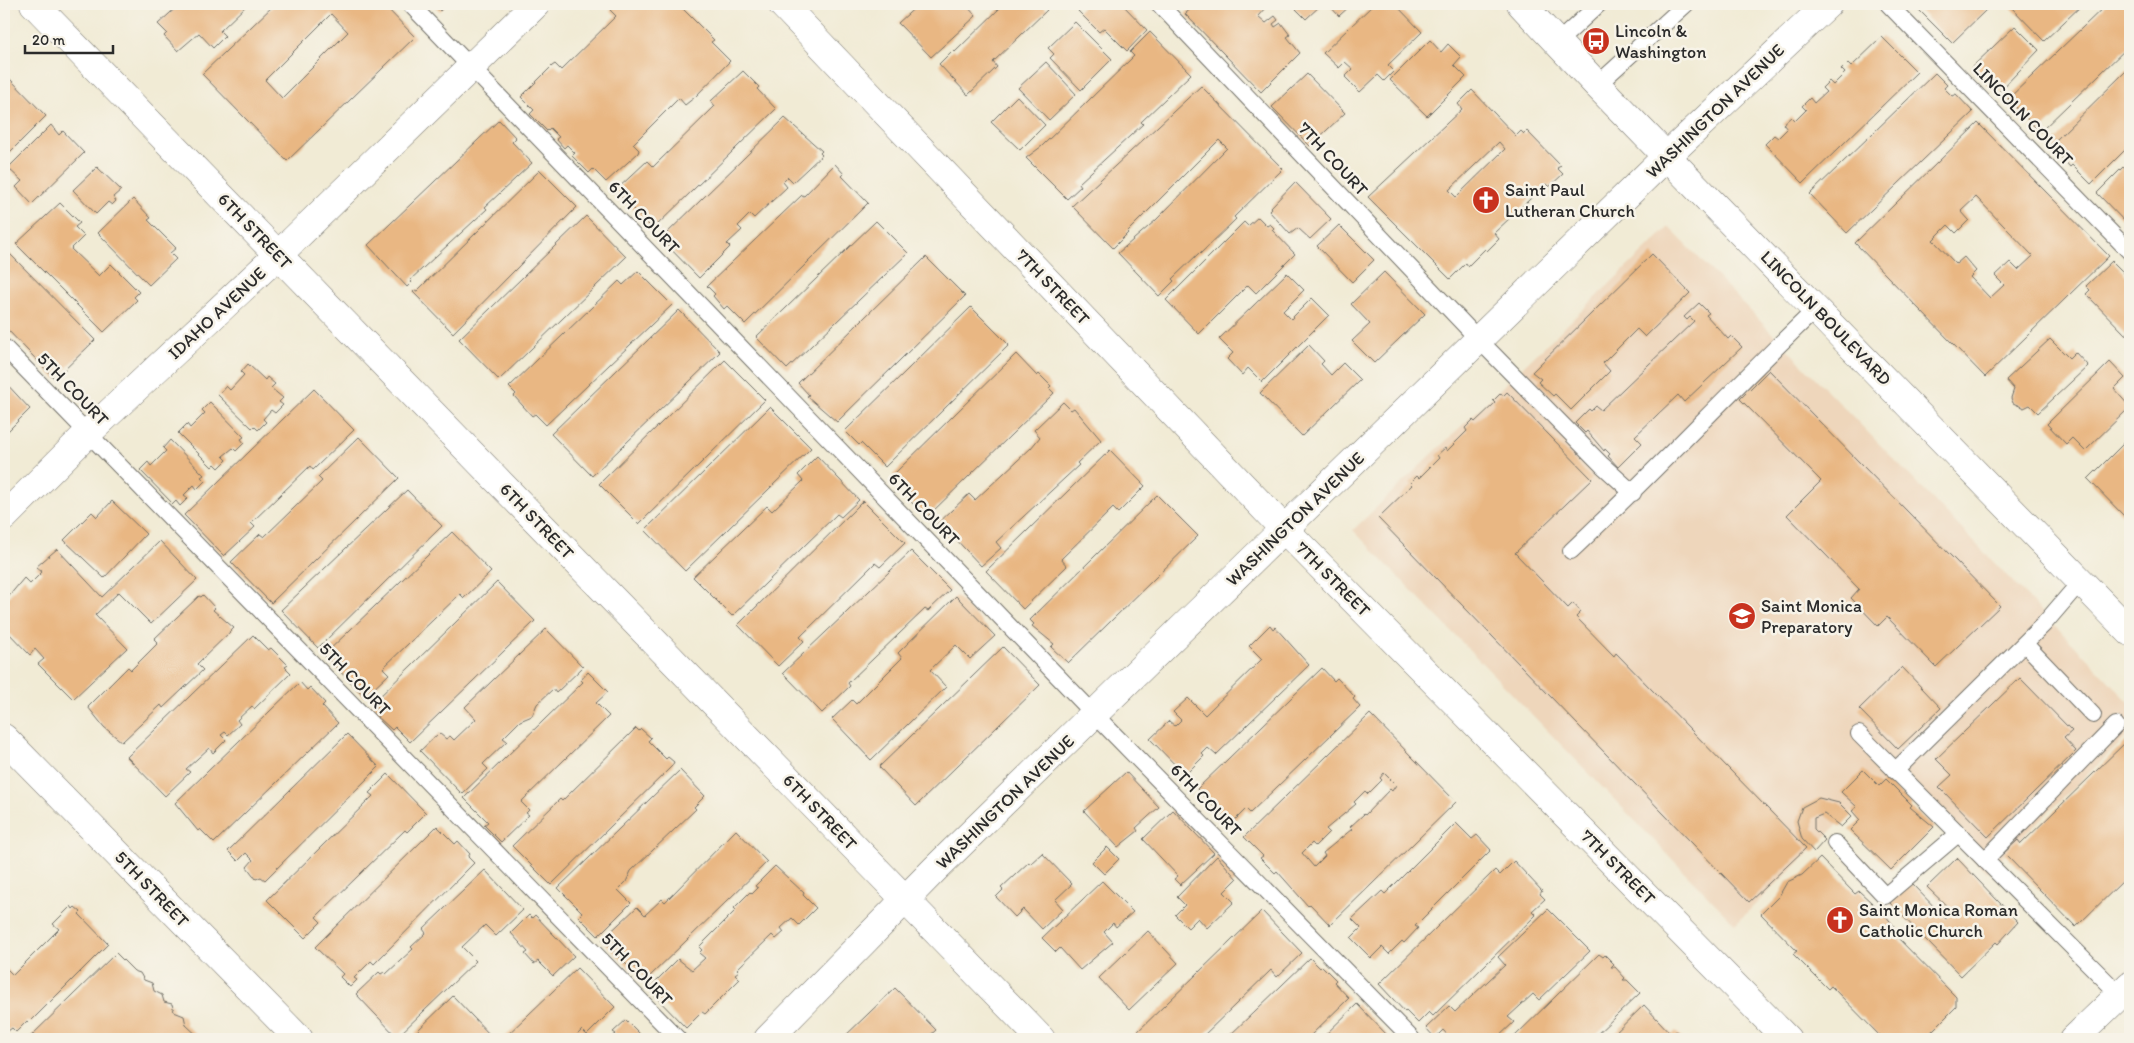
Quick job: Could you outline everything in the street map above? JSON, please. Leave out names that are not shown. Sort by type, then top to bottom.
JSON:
[{"type":"street","name":"6TH STREET","points":[[34,4],[1041,1039]]},
{"type":"street","name":"IDAHO AVENUE","points":[[4,517],[88,433],[278,255],[536,4]]},
{"type":"street","name":"7TH STREET","points":[[782,4],[1284,529],[1787,1039]]},
{"type":"street","name":"LINCOLN BOULEVARD","points":[[1521,4],[1597,85],[2130,632]]},
{"type":"street","name":"WASHINGTON AVENUE","points":[[768,1039],[905,899],[1667,156],[1828,4]]},
{"type":"street","name":"5TH STREET","points":[[4,738],[299,1039]]},
{"type":"street","points":[[2074,1039],[2125,990]]},
{"type":"lane","name":"6TH COURT","points":[[410,4],[1095,715],[1412,1039]]},
{"type":"lane","name":"7TH COURT","points":[[1159,4],[1479,340],[1602,465],[1633,493]]},
{"type":"lane","points":[[1558,42],[1599,4]]},
{"type":"lane","points":[[1597,85],[1686,4]]},
{"type":"lane","name":"LINCOLN COURT","points":[[1888,4],[2130,252]]},
{"type":"lane","points":[[1572,551],[1633,493],[1816,308]]},
{"type":"lane","name":"5TH COURT","points":[[4,346],[678,1039]]},
{"type":"lane","points":[[1895,771],[2050,619],[2081,581]]},
{"type":"lane","points":[[2025,644],[2093,715]]},
{"type":"lane","points":[[1984,860],[2116,726]]},
{"type":"lane","points":[[1860,734],[1984,860],[2125,990]]},
{"type":"lane","points":[[1834,843],[1885,896],[1958,834]]},
{"type":"shaded area","name":"Saint Monica Preparatory","points":[[1669,227],[2130,703],[2130,734],[1986,872],[1891,774],[1735,924],[1353,530]]},
{"type":"building","points":[[180,4],[248,4],[220,31],[225,36],[213,48],[199,33],[178,51],[164,36],[167,33],[158,24]]},
{"type":"building","points":[[275,4],[383,4],[415,37],[287,161],[202,74]],"holes":[[[331,14],[348,32],[282,98],[265,80]]]},
{"type":"building","points":[[433,4],[447,4],[440,11]]},
{"type":"building","points":[[616,4],[678,4],[714,40],[711,42],[730,61],[685,105],[679,98],[633,144],[639,150],[638,153],[606,182],[593,169],[589,173],[572,156],[575,153],[567,145],[564,148],[556,139],[559,137],[550,128],[547,131],[530,114],[534,110],[521,97],[552,66],[555,64],[561,70],[616,16],[610,10]]},
{"type":"building","points":[[919,4],[965,4],[976,16],[931,57],[898,23]]},
{"type":"building","points":[[1004,4],[1041,4],[1047,10],[993,62],[997,67],[968,95],[939,64],[953,50],[955,52]]},
{"type":"building","points":[[1085,4],[1122,4],[1147,30],[1127,51],[1104,28],[1099,32],[1078,11]]},
{"type":"building","points":[[1196,4],[1262,4],[1266,7],[1258,16],[1266,23],[1275,16],[1278,20],[1273,24],[1275,27],[1281,23],[1290,35],[1287,37],[1300,53],[1261,92],[1185,14]]},
{"type":"building","points":[[1291,4],[1322,4],[1306,19]]},
{"type":"building","points":[[1328,4],[1352,4],[1339,16]]},
{"type":"building","points":[[1374,4],[1395,4],[1422,32],[1388,65],[1394,71],[1384,81],[1378,75],[1360,92],[1345,77],[1353,69],[1345,62],[1339,68],[1323,53]]},
{"type":"building","points":[[1913,4],[1981,4],[1986,10],[1952,43]]},
{"type":"building","points":[[2008,4],[2083,4],[2044,41]]},
{"type":"building","points":[[2107,4],[2130,4],[2130,45],[2040,132],[2008,99]]},
{"type":"building","points":[[1075,22],[1112,59],[1081,90],[1050,58],[1054,54],[1048,48]]},
{"type":"building","points":[[2015,26],[2039,50],[1997,94],[1971,68]]},
{"type":"building","points":[[1150,32],[1191,74],[1141,122],[1143,124],[1079,183],[1081,186],[1067,199],[1026,158],[1042,146],[1134,56],[1130,52]]},
{"type":"building","points":[[1882,37],[1917,72],[1803,183],[1765,144],[1774,135],[1778,138],[1787,129],[1783,124],[1791,117],[1795,121],[1806,110],[1802,106],[1810,98],[1814,103],[1826,92],[1822,88],[1829,81],[1833,85],[1845,73],[1841,69],[1847,63],[1851,67]]},
{"type":"building","points":[[1430,40],[1441,52],[1448,44],[1461,57],[1454,65],[1466,77],[1427,116],[1390,80]]},
{"type":"building","points":[[1046,62],[1076,94],[1049,120],[1018,88]]},
{"type":"building","points":[[2130,67],[2130,145],[2091,184],[2072,165],[2070,167],[2051,145]]},
{"type":"building","points":[[743,71],[759,87],[757,89],[776,109],[653,229],[615,191],[647,161],[653,167],[715,106],[711,101]]},
{"type":"building","points":[[1935,73],[1947,85],[1944,88],[1952,96],[1956,94],[1973,112],[1847,233],[1810,194]]},
{"type":"building","points":[[1307,74],[1345,113],[1310,146],[1272,107]]},
{"type":"building","points":[[8,77],[46,116],[4,158],[4,81]]},
{"type":"building","points":[[1201,86],[1283,169],[1234,217],[1236,219],[1172,279],[1174,281],[1159,296],[1118,253],[1156,220],[1227,148],[1219,140],[1113,248],[1072,206]]},
{"type":"building","points":[[1472,90],[1516,136],[1521,131],[1524,134],[1527,131],[1561,166],[1557,168],[1563,174],[1549,187],[1546,184],[1494,233],[1499,239],[1487,251],[1485,249],[1468,266],[1466,263],[1450,279],[1368,197],[1462,109],[1458,104]],"holes":[[[1499,142],[1505,149],[1456,197],[1449,190]]]},
{"type":"building","points":[[1017,96],[1045,125],[1020,150],[991,122]]},
{"type":"building","points":[[785,118],[822,151],[820,153],[822,155],[793,182],[788,177],[783,182],[787,187],[754,218],[750,214],[738,226],[742,230],[727,244],[730,247],[699,278],[661,239]]},
{"type":"building","points":[[499,120],[516,138],[512,142],[532,163],[485,207],[487,209],[410,280],[412,282],[407,287],[368,245]]},
{"type":"building","points":[[1978,123],[2109,256],[1985,377],[1855,243]],"holes":[[[1976,197],[2033,256],[2018,270],[2010,262],[1995,276],[2004,285],[1990,298],[1970,277],[1976,271],[1964,257],[1956,264],[1933,240],[1948,225],[1956,233],[1969,220],[1961,211]]]},
{"type":"building","points":[[51,125],[59,135],[63,131],[84,153],[32,204],[16,187],[22,181],[8,168]]},
{"type":"building","points":[[835,164],[844,174],[842,176],[868,203],[745,324],[727,306],[724,309],[713,296],[715,294],[707,286],[802,195],[804,196]]},
{"type":"building","points":[[97,167],[121,190],[113,197],[116,201],[112,205],[108,202],[96,214],[73,190]]},
{"type":"building","points":[[2123,167],[2130,174],[2130,227],[2097,193]]},
{"type":"building","points":[[540,170],[577,207],[453,333],[413,292],[417,291]]},
{"type":"building","points":[[1295,182],[1331,219],[1310,239],[1298,228],[1290,234],[1269,211]]},
{"type":"building","points":[[133,199],[151,218],[148,220],[176,248],[170,253],[176,259],[149,285],[98,233]]},
{"type":"building","points":[[60,203],[80,223],[75,227],[84,236],[71,249],[99,276],[111,264],[139,292],[134,297],[137,300],[104,332],[16,244]]},
{"type":"building","points":[[586,216],[626,257],[499,380],[459,339]]},
{"type":"building","points":[[1258,217],[1267,226],[1270,224],[1274,228],[1272,230],[1295,254],[1256,293],[1248,285],[1199,334],[1166,300],[1244,222],[1248,226]]},
{"type":"building","points":[[876,221],[908,253],[787,369],[756,337]]},
{"type":"building","points":[[1339,225],[1374,260],[1352,282],[1317,246]]},
{"type":"building","points":[[8,252],[95,340],[55,379],[4,326],[4,256]]},
{"type":"building","points":[[1652,254],[1690,293],[1645,337],[1637,329],[1603,363],[1610,371],[1571,410],[1555,394],[1553,396],[1538,382],[1541,379],[1532,372]]},
{"type":"building","points":[[926,257],[965,296],[837,422],[807,396],[809,395],[798,383]]},
{"type":"building","points":[[2112,261],[2130,279],[2130,330],[2126,335],[2086,294],[2090,290],[2086,286]]},
{"type":"building","points":[[638,271],[672,305],[546,425],[535,414],[532,416],[514,396],[516,394],[509,387],[619,281],[623,285]]},
{"type":"building","points":[[1384,272],[1425,314],[1374,363],[1352,341],[1370,324],[1351,304]]},
{"type":"building","points":[[1287,273],[1304,290],[1283,311],[1291,319],[1312,298],[1329,315],[1262,382],[1248,368],[1242,375],[1227,359],[1233,353],[1219,339]]},
{"type":"building","points":[[1699,303],[1709,313],[1706,315],[1728,339],[1731,336],[1742,347],[1684,402],[1678,395],[1635,436],[1642,443],[1618,467],[1608,456],[1610,454],[1605,449],[1604,451],[1587,431],[1585,433],[1575,423],[1589,409],[1591,411],[1596,406],[1601,410],[1694,321],[1690,317],[1687,320],[1684,317]]},
{"type":"building","points":[[971,307],[1009,345],[885,467],[861,443],[859,445],[845,431]]},
{"type":"building","points":[[679,310],[720,352],[592,476],[551,434]]},
{"type":"building","points":[[2050,339],[2069,358],[2075,352],[2088,366],[2038,413],[2030,405],[2024,408],[2013,403],[2011,398],[2014,389],[2006,380]]},
{"type":"building","points":[[1309,345],[1324,361],[1321,364],[1331,375],[1343,363],[1360,380],[1302,436],[1260,393]]},
{"type":"building","points":[[1016,354],[1037,376],[1039,374],[1051,386],[1049,388],[1054,393],[927,517],[907,498],[911,494],[893,475]]},
{"type":"building","points":[[725,360],[765,400],[639,524],[599,484]]},
{"type":"building","points":[[2110,362],[2125,378],[2114,389],[2130,407],[2085,451],[2072,438],[2066,444],[2047,424]]},
{"type":"building","points":[[248,364],[265,380],[267,377],[275,384],[271,388],[283,398],[279,402],[283,405],[275,413],[271,410],[263,419],[266,422],[258,430],[254,426],[252,428],[218,395],[226,386],[230,390],[244,375],[241,372]]},
{"type":"building","points":[[1769,370],[2000,606],[1936,667],[1887,617],[1878,626],[1851,598],[1859,589],[1787,515],[1821,481],[1740,399]]},
{"type":"building","points":[[4,381],[30,409],[4,435]]},
{"type":"building","points":[[314,389],[354,430],[313,470],[310,466],[251,523],[255,527],[224,556],[184,515]]},
{"type":"building","points":[[1507,392],[1592,479],[1515,553],[1568,608],[1573,603],[1581,612],[1576,617],[1614,656],[1616,653],[1806,848],[1749,902],[1378,518],[1412,485],[1410,483],[1417,476],[1419,478],[1439,458],[1437,455],[1445,448],[1447,451],[1467,431],[1465,428],[1473,420],[1475,422],[1495,403],[1493,401],[1501,393],[1503,396]]},
{"type":"building","points":[[210,402],[244,437],[241,439],[244,443],[236,451],[233,448],[223,456],[227,460],[219,468],[215,464],[212,467],[178,433],[187,424],[190,428],[205,413],[202,410]]},
{"type":"building","points":[[1063,402],[1071,410],[1074,408],[1101,440],[1077,463],[1079,465],[996,542],[1001,548],[981,566],[950,533],[946,537],[935,526],[969,494],[975,500],[1031,448],[1040,437],[1034,430]]},
{"type":"building","points":[[770,407],[811,448],[685,571],[645,530]]},
{"type":"building","points":[[359,437],[399,478],[271,603],[231,562],[260,534],[264,537],[322,481],[318,477]]},
{"type":"building","points":[[2130,437],[2130,514],[2126,518],[2088,479]]},
{"type":"building","points":[[170,440],[204,475],[201,477],[205,481],[197,489],[194,485],[184,495],[188,498],[180,506],[176,501],[173,504],[140,470],[148,462],[151,466],[166,451],[163,448]]},
{"type":"building","points":[[1110,450],[1145,486],[1118,513],[1113,508],[1061,559],[1067,566],[1023,609],[986,571]]},
{"type":"building","points":[[817,456],[859,500],[841,517],[837,514],[732,616],[693,577],[767,506],[772,511],[803,481],[798,475]]},
{"type":"building","points":[[407,490],[442,526],[318,648],[281,610]]},
{"type":"building","points":[[1157,495],[1198,536],[1068,663],[1051,647],[1054,644],[1032,626],[1034,624],[1030,620]]},
{"type":"building","points":[[112,501],[146,534],[104,578],[64,540],[92,512],[97,517]]},
{"type":"building","points":[[863,501],[905,543],[880,567],[875,563],[800,637],[804,641],[778,666],[738,625]]},
{"type":"building","points":[[452,532],[491,572],[464,598],[460,594],[383,668],[389,674],[365,697],[324,655]]},
{"type":"building","points":[[160,541],[197,580],[151,624],[119,592],[95,615],[127,648],[73,699],[38,664],[44,659],[35,649],[30,655],[4,628],[4,602],[24,578],[30,584],[42,572],[36,567],[57,549],[102,597]]},
{"type":"building","points":[[911,551],[950,590],[928,611],[925,609],[848,683],[850,686],[822,713],[783,673]]},
{"type":"building","points":[[497,582],[535,621],[410,742],[395,727],[392,730],[377,716],[380,712],[372,704]]},
{"type":"building","points":[[203,595],[215,608],[213,610],[234,628],[197,664],[203,670],[163,708],[161,705],[122,742],[104,727],[88,707],[128,667],[131,670],[158,643],[154,639],[199,596]]},
{"type":"building","points":[[956,596],[995,636],[970,659],[956,645],[930,670],[946,687],[871,760],[832,719],[852,700],[856,704],[902,658],[898,653]]},
{"type":"building","points":[[1270,625],[1273,629],[1275,627],[1309,665],[1216,755],[1208,748],[1202,754],[1204,756],[1185,775],[1150,739],[1169,721],[1175,726],[1181,720],[1173,712],[1188,698],[1205,715],[1262,659],[1249,646]]},
{"type":"building","points":[[546,629],[583,667],[556,693],[553,689],[537,704],[532,716],[520,721],[503,738],[507,741],[483,764],[488,769],[462,794],[420,751],[439,733],[446,739],[450,736],[454,740],[476,719],[465,707]]},
{"type":"building","points":[[253,635],[268,650],[271,648],[288,665],[285,667],[291,673],[254,709],[252,706],[237,720],[240,724],[228,735],[225,732],[221,735],[226,740],[213,753],[209,748],[186,769],[190,772],[165,796],[127,757]]},
{"type":"building","points":[[1003,647],[1040,685],[916,806],[879,767]]},
{"type":"building","points":[[1902,667],[1941,708],[1898,749],[1859,709]]},
{"type":"building","points":[[1322,668],[1334,681],[1337,678],[1355,697],[1353,699],[1360,707],[1250,813],[1246,809],[1231,824],[1197,789]]},
{"type":"building","points":[[588,672],[608,692],[596,703],[609,716],[521,802],[529,810],[526,813],[529,815],[501,842],[484,825],[488,822],[464,798],[583,682],[581,680]]},
{"type":"building","points":[[2020,678],[2072,731],[2064,738],[2076,751],[1988,837],[1939,787],[1952,775],[1936,759]]},
{"type":"building","points":[[300,682],[307,690],[310,687],[325,703],[322,706],[338,723],[214,843],[200,829],[198,831],[175,803]]},
{"type":"building","points":[[1370,714],[1456,802],[1330,925],[1310,904],[1308,906],[1277,871],[1275,873],[1260,858],[1263,856],[1244,837]],"holes":[[[1384,773],[1396,785],[1392,791],[1390,789],[1365,815],[1350,827],[1352,829],[1323,853],[1325,856],[1314,867],[1302,853],[1312,843],[1315,846],[1329,832],[1326,829],[1356,804],[1354,802],[1365,791],[1368,794],[1382,780],[1380,778]]]},
{"type":"building","points":[[636,728],[639,731],[641,729],[651,738],[648,741],[666,759],[668,757],[674,762],[672,766],[551,885],[512,846],[560,799],[562,801]]},
{"type":"building","points":[[347,734],[379,767],[265,880],[261,877],[256,879],[247,867],[253,860],[246,853],[238,861],[228,851]]},
{"type":"building","points":[[2129,739],[2130,874],[2076,927],[2004,853],[2018,840],[2021,844]]},
{"type":"building","points":[[680,770],[705,796],[694,807],[696,809],[631,871],[626,882],[618,890],[631,903],[598,936],[579,917],[583,913],[558,888]]},
{"type":"building","points":[[1863,770],[1879,786],[1886,779],[1912,805],[1910,807],[1934,827],[1891,870],[1850,830],[1860,820],[1852,811],[1857,807],[1841,792]]},
{"type":"building","points":[[1126,772],[1159,807],[1136,828],[1138,831],[1118,847],[1084,811]]},
{"type":"building","points":[[388,774],[426,813],[407,832],[405,830],[316,917],[321,922],[305,938],[267,900],[373,796],[369,793]]},
{"type":"building","points":[[1819,798],[1839,803],[1852,816],[1841,827],[1824,814],[1814,818],[1814,829],[1825,840],[1814,852],[1802,839],[1797,821],[1802,807]]},
{"type":"building","points":[[1173,810],[1214,853],[1180,885],[1174,879],[1178,876],[1143,839]]},
{"type":"building","points":[[1456,823],[1472,839],[1477,835],[1491,850],[1415,926],[1418,928],[1404,943],[1402,941],[1389,954],[1382,947],[1371,958],[1351,938],[1361,928],[1352,919],[1382,891],[1385,894]]},
{"type":"building","points":[[437,826],[455,844],[458,841],[470,854],[468,857],[474,863],[374,964],[371,961],[354,978],[357,980],[350,987],[340,977],[343,974],[315,947]]},
{"type":"building","points":[[736,830],[767,862],[647,979],[634,966],[631,969],[602,940],[637,907],[645,915],[662,899],[665,902]]},
{"type":"building","points":[[1107,847],[1119,859],[1104,874],[1092,862]]},
{"type":"building","points":[[4,848],[9,853],[4,858]]},
{"type":"building","points":[[1042,853],[1072,884],[1055,900],[1063,909],[1042,929],[1023,909],[1015,917],[996,897],[1003,890],[1001,888],[1029,862],[1030,864]]},
{"type":"building","points":[[1217,856],[1237,879],[1224,892],[1234,902],[1207,928],[1198,918],[1188,928],[1175,915],[1185,905],[1177,897]]},
{"type":"building","points":[[1820,858],[1855,894],[1859,891],[1885,915],[1894,926],[1890,930],[1956,997],[1956,1007],[1924,1039],[1883,1039],[1831,986],[1828,989],[1793,954],[1797,951],[1761,914],[1779,896],[1787,882],[1802,875]]},
{"type":"building","points":[[1957,858],[2018,922],[1998,944],[1996,942],[1961,976],[1890,903],[1911,883],[1946,919],[1950,914],[1954,913],[1927,887]]},
{"type":"building","points":[[1514,861],[1542,891],[1540,894],[1545,899],[1532,911],[1536,915],[1433,1016],[1429,1012],[1418,1023],[1379,984],[1495,870],[1500,875]]},
{"type":"building","points":[[775,866],[804,893],[803,895],[816,908],[799,925],[792,918],[781,928],[784,932],[776,939],[772,935],[737,969],[739,971],[735,974],[740,979],[705,1014],[702,1012],[686,1028],[648,989],[678,959],[692,970],[705,958],[699,953],[702,950],[699,947],[736,910],[734,908],[750,892],[752,894],[758,888],[755,886]]},
{"type":"building","points":[[485,870],[523,910],[496,936],[485,925],[462,947],[476,961],[397,1037],[356,994],[379,972],[386,974],[413,949],[411,947],[426,933],[423,929]]},
{"type":"building","points":[[1102,881],[1133,912],[1116,927],[1113,923],[1104,932],[1113,942],[1080,970],[1060,948],[1056,952],[1042,938]]},
{"type":"building","points":[[71,906],[73,909],[75,907],[81,912],[79,914],[108,944],[29,1023],[27,1021],[16,1032],[12,1028],[8,1031],[4,1026],[4,971],[6,968],[13,975],[59,929],[53,924]]},
{"type":"building","points":[[1548,909],[1590,951],[1539,1000],[1533,994],[1508,1017],[1514,1022],[1496,1039],[1490,1034],[1485,1039],[1451,1039],[1443,1030],[1435,1038],[1426,1028],[1449,1006],[1455,1012],[1505,965],[1498,957]]},
{"type":"building","points":[[1262,911],[1302,953],[1277,977],[1271,970],[1200,1039],[1138,1039],[1134,1035]]},
{"type":"building","points":[[529,915],[532,918],[535,915],[574,956],[553,976],[538,961],[534,964],[525,954],[528,952],[511,933]]},
{"type":"building","points":[[1148,931],[1178,963],[1129,1010],[1099,978]]},
{"type":"building","points":[[116,953],[134,971],[140,973],[144,980],[152,983],[154,991],[162,995],[164,1002],[172,1004],[174,1012],[184,1016],[186,1025],[201,1039],[28,1039]]},
{"type":"building","points":[[1599,954],[1603,957],[1605,955],[1614,964],[1611,967],[1615,967],[1625,978],[1623,980],[1627,980],[1640,993],[1592,1039],[1512,1039]]},
{"type":"building","points":[[1310,958],[1320,968],[1322,966],[1336,980],[1334,982],[1349,998],[1307,1039],[1226,1039]]},
{"type":"building","points":[[577,968],[615,1007],[587,1035],[582,1030],[573,1039],[503,1039]]},
{"type":"building","points":[[895,988],[936,1030],[926,1039],[842,1039]]},
{"type":"building","points":[[453,996],[491,1036],[488,1039],[420,1039],[415,1033]]},
{"type":"building","points":[[1357,1004],[1391,1039],[1321,1039]]},
{"type":"building","points":[[1644,1005],[1672,1035],[1676,1031],[1683,1039],[1609,1039]]},
{"type":"building","points":[[626,1020],[645,1039],[610,1039],[616,1034],[613,1032]]},
{"type":"place","name":"Lincoln & Washington","points":[[1596,41]]},
{"type":"place","name":"Saint Paul Lutheran Church","points":[[1486,200]]},
{"type":"place","name":"Saint Monica Preparatory","points":[[1742,616]]},
{"type":"place","name":"Saint Monica Roman Catholic Church","points":[[1840,920]]}]
